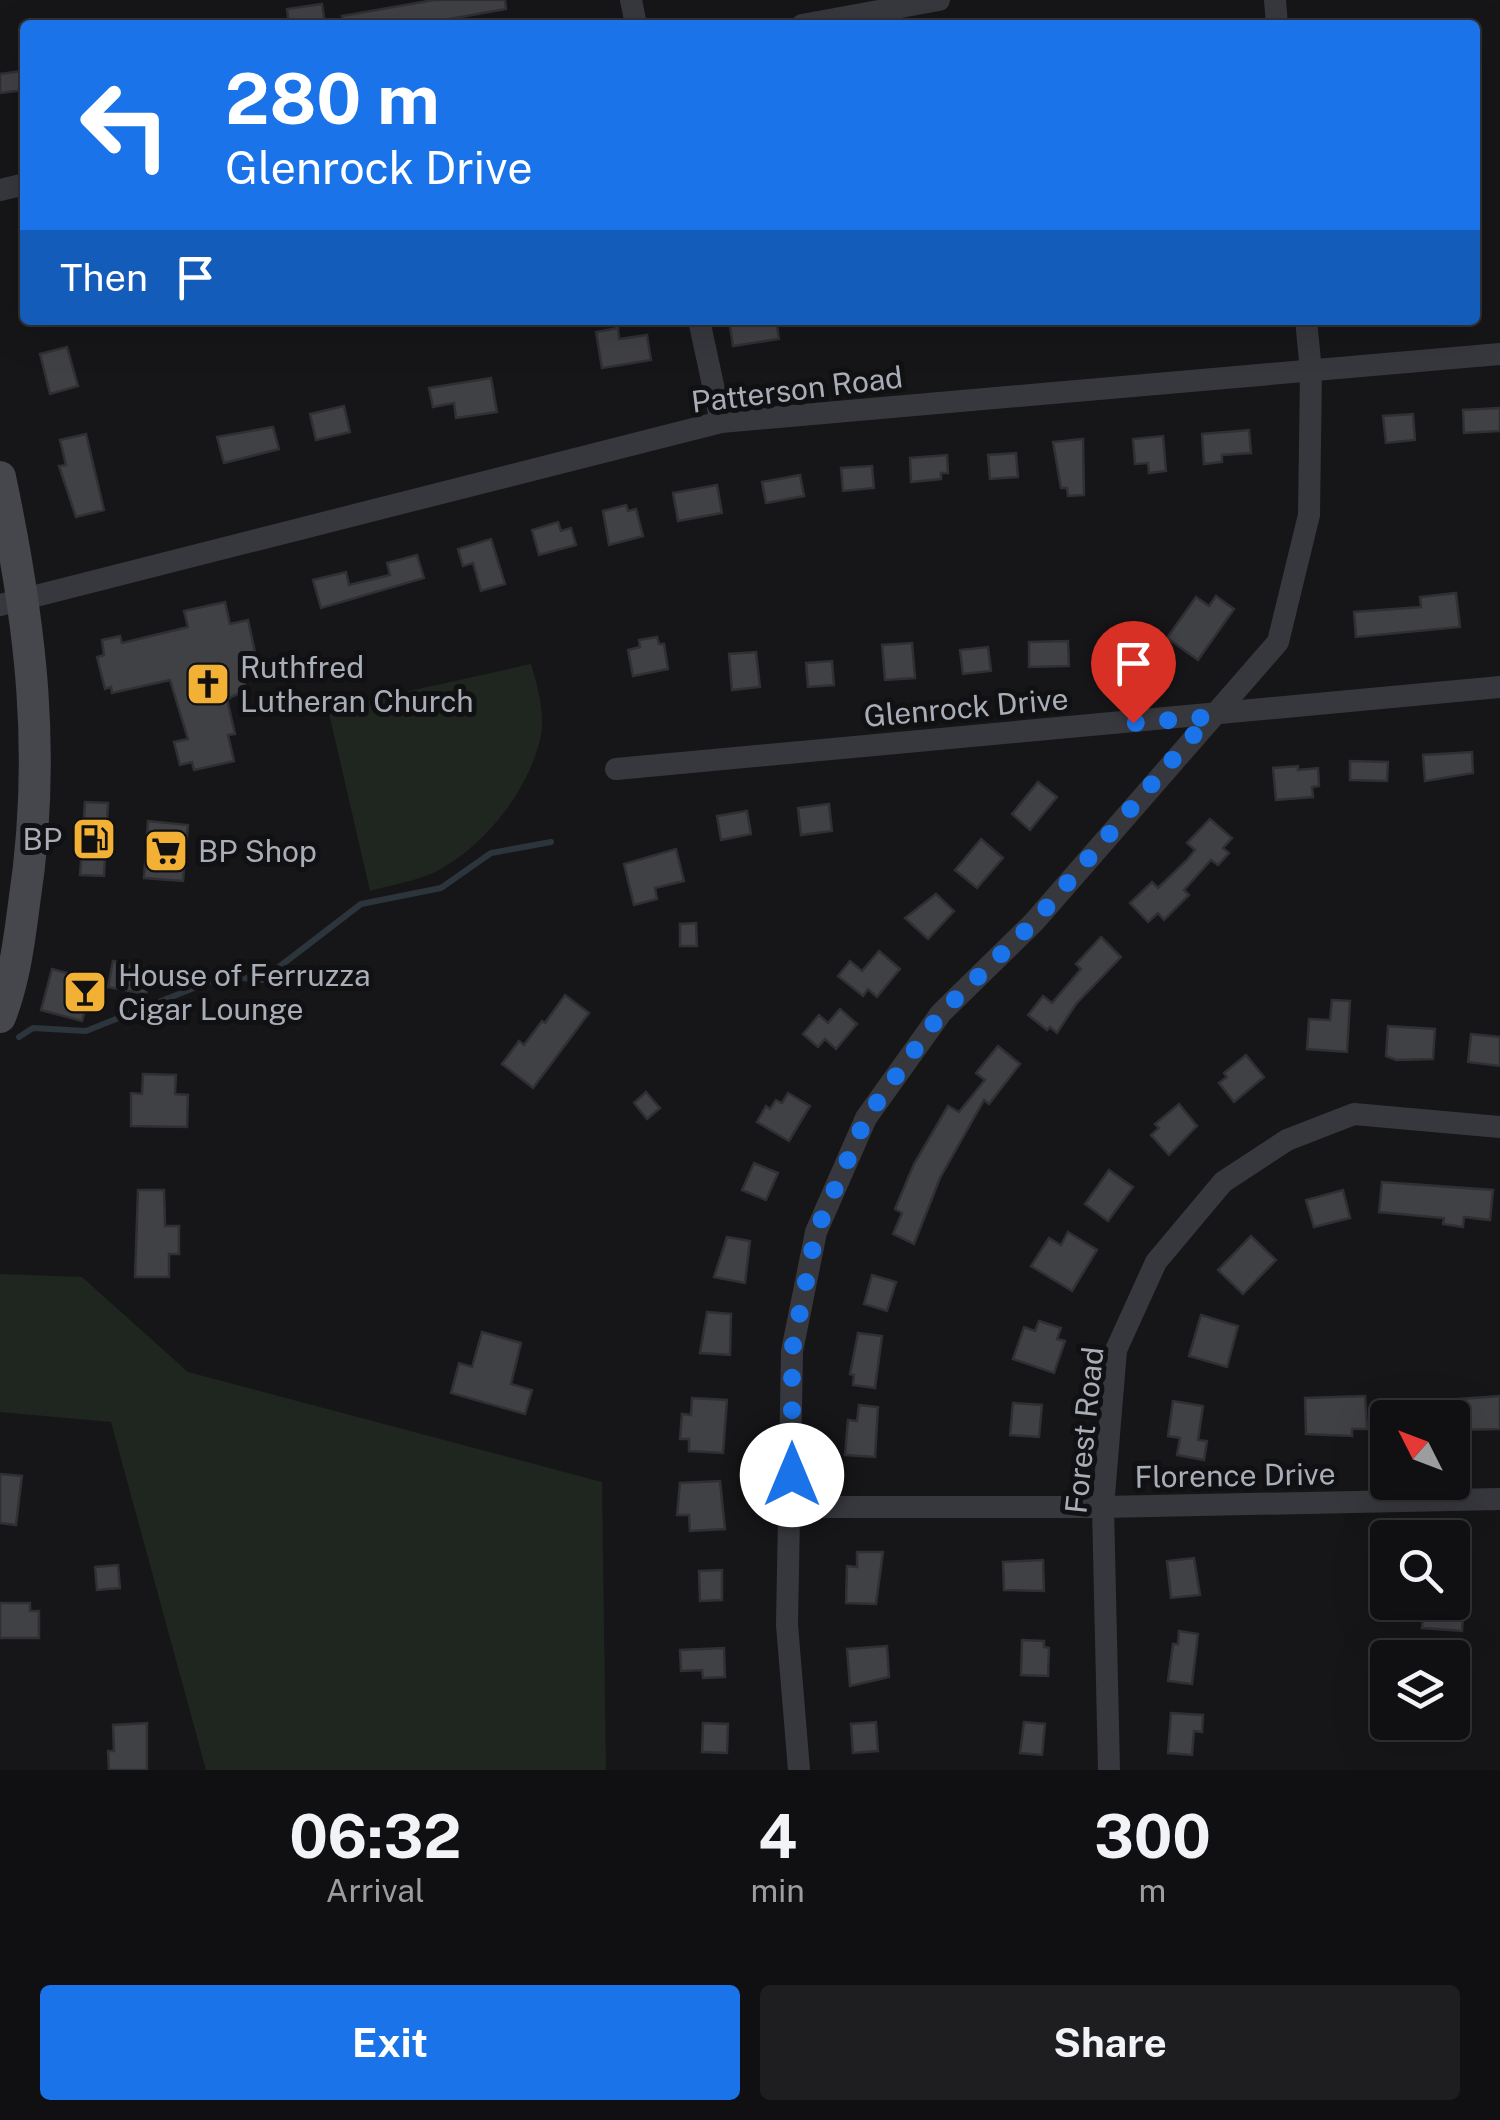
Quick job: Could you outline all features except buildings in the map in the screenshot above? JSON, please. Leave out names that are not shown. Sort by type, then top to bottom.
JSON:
[{"type":"main road","points":[[0,477],[13,601],[37,718],[33,850],[15,964],[0,1017]]},
{"type":"street","points":[[829,20],[939,0]]},
{"type":"street","points":[[700,325],[721,422]]},
{"type":"street","points":[[799,1770],[788,1626],[792,1351],[816,1232],[866,1118],[941,1013],[1034,922],[1278,642],[1309,516],[1311,372],[1306,325]]},
{"type":"street","name":"Patterson Road","points":[[13,601],[721,422],[1500,354]]},
{"type":"street","name":"Glenrock Drive","points":[[616,769],[1500,687]]},
{"type":"street","name":"Forest Road","points":[[1109,1770],[1104,1508],[1116,1350],[1156,1262],[1223,1182],[1287,1140],[1354,1114],[1500,1127]]},
{"type":"street","name":"Florence Drive","points":[[792,1507],[1104,1508],[1500,1499]]},
{"type":"shaded area","points":[[531,664],[542,731],[534,760],[514,798],[487,833],[437,871],[370,891],[328,709]]},
{"type":"shaded area","points":[[0,1274],[82,1277],[188,1372],[602,1482],[606,1770],[206,1770],[111,1422],[0,1412]]},
{"type":"waterway","points":[[19,1037],[33,1028],[86,1031],[224,976],[262,980],[361,904],[441,888],[491,853],[551,842]]},
{"type":"place","name":"Ruthfred Lutheran Church","points":[[208,684]]},
{"type":"place","name":"BP","points":[[94,839]]},
{"type":"place","name":"BP Shop","points":[[166,851]]},
{"type":"place","name":"House of Ferruzza Cigar Lounge","points":[[85,992]]},
{"type":"route","points":[[792,1475],[792,1351],[816,1232],[866,1118],[941,1013],[1034,922],[1209,717],[1133,723]]}]
